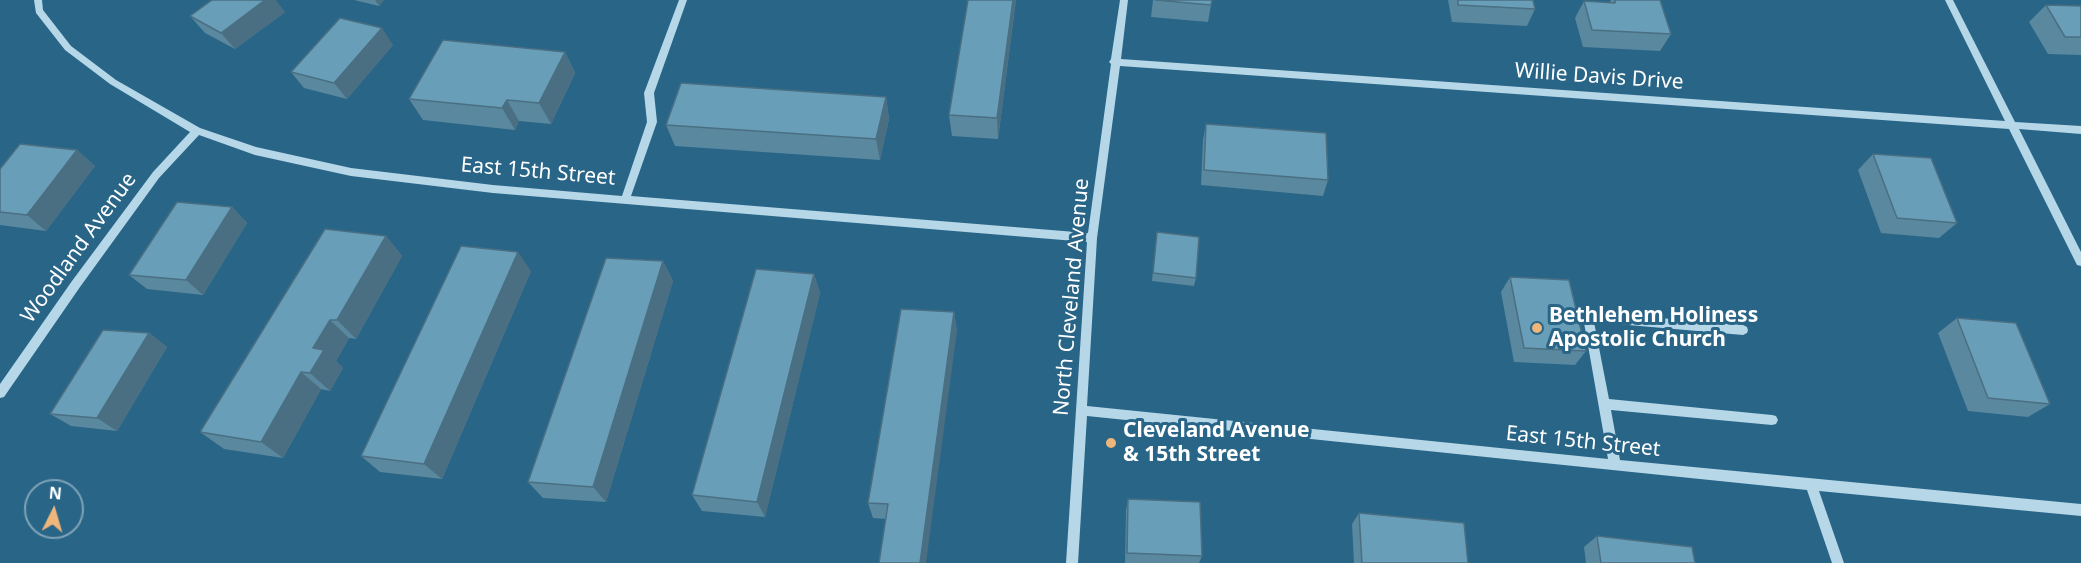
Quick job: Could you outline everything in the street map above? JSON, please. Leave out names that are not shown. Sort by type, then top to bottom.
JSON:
[{"type":"street","name":"East 15th Street","points":[[38,0],[39,11],[68,48],[112,82],[197,131],[255,151],[351,172],[492,189],[1092,238]]},
{"type":"street","points":[[625,200],[652,122],[649,93],[683,0]]},
{"type":"street","name":"North Cleveland Avenue","points":[[1072,563],[1092,238],[1124,0]]},
{"type":"street","points":[[1949,0],[2081,262]]},
{"type":"street","name":"Willie Davis Drive","points":[[1114,62],[2081,130]]},
{"type":"street","name":"Woodland Avenue","points":[[0,393],[156,175],[197,131]]},
{"type":"street","points":[[1615,465],[1588,317],[1743,330]]},
{"type":"street","points":[[1604,404],[1772,420]]},
{"type":"street","name":"East 15th Street","points":[[1081,410],[1811,485],[2081,510]]},
{"type":"street","points":[[1811,485],[1838,563]]},
{"type":"building","points":[[212,0],[265,0],[221,33],[190,16]]},
{"type":"building","points":[[968,0],[1013,0],[997,118],[949,115]]},
{"type":"building","points":[[1156,0],[1212,0],[1211,5]]},
{"type":"building","points":[[1458,0],[1533,0],[1535,9],[1458,5]]},
{"type":"building","points":[[1615,0],[1660,0],[1671,34],[1592,30],[1584,1],[1615,3]]},
{"type":"building","points":[[2046,5],[2081,6],[2081,37],[2065,37]]},
{"type":"building","points":[[340,18],[382,28],[334,83],[291,72]]},
{"type":"building","points":[[443,40],[565,52],[539,103],[507,100],[502,108],[409,99]]},
{"type":"building","points":[[681,83],[886,97],[876,139],[666,125]]},
{"type":"building","points":[[1206,124],[1326,133],[1328,180],[1204,170]]},
{"type":"building","points":[[20,144],[77,150],[27,215],[0,212],[0,169]]},
{"type":"building","points":[[1873,154],[1931,158],[1957,223],[1897,218]]},
{"type":"building","points":[[177,202],[232,207],[186,280],[129,275]]},
{"type":"building","points":[[325,229],[386,236],[337,320],[330,320],[313,348],[324,350],[310,373],[301,372],[261,442],[200,432]]},
{"type":"building","points":[[1157,232],[1199,237],[1196,278],[1153,273]]},
{"type":"building","points":[[461,246],[518,252],[424,464],[361,456]]},
{"type":"building","points":[[606,258],[663,261],[593,487],[528,482]]},
{"type":"building","points":[[756,269],[814,274],[757,502],[692,495]]},
{"type":"building","name":"Bethlehem Holiness Apostolic Church","points":[[1510,277],[1569,280],[1586,351],[1524,348]]},
{"type":"building","points":[[901,309],[954,312],[920,563],[879,563],[888,504],[868,503]]},
{"type":"building","points":[[1957,318],[2016,323],[2050,404],[1988,398]]},
{"type":"building","points":[[103,330],[149,333],[97,418],[50,414]]},
{"type":"building","points":[[1128,499],[1200,502],[1202,556],[1127,553]]},
{"type":"building","points":[[1359,513],[1464,523],[1468,563],[1362,563]]},
{"type":"building","points":[[1597,536],[1692,547],[1695,563],[1601,563]]},
{"type":"place","name":"Bethlehem Holiness Apostolic Church","points":[[1537,328]]},
{"type":"place","name":"Cleveland Avenue & 15th Street","points":[[1111,443]]}]
